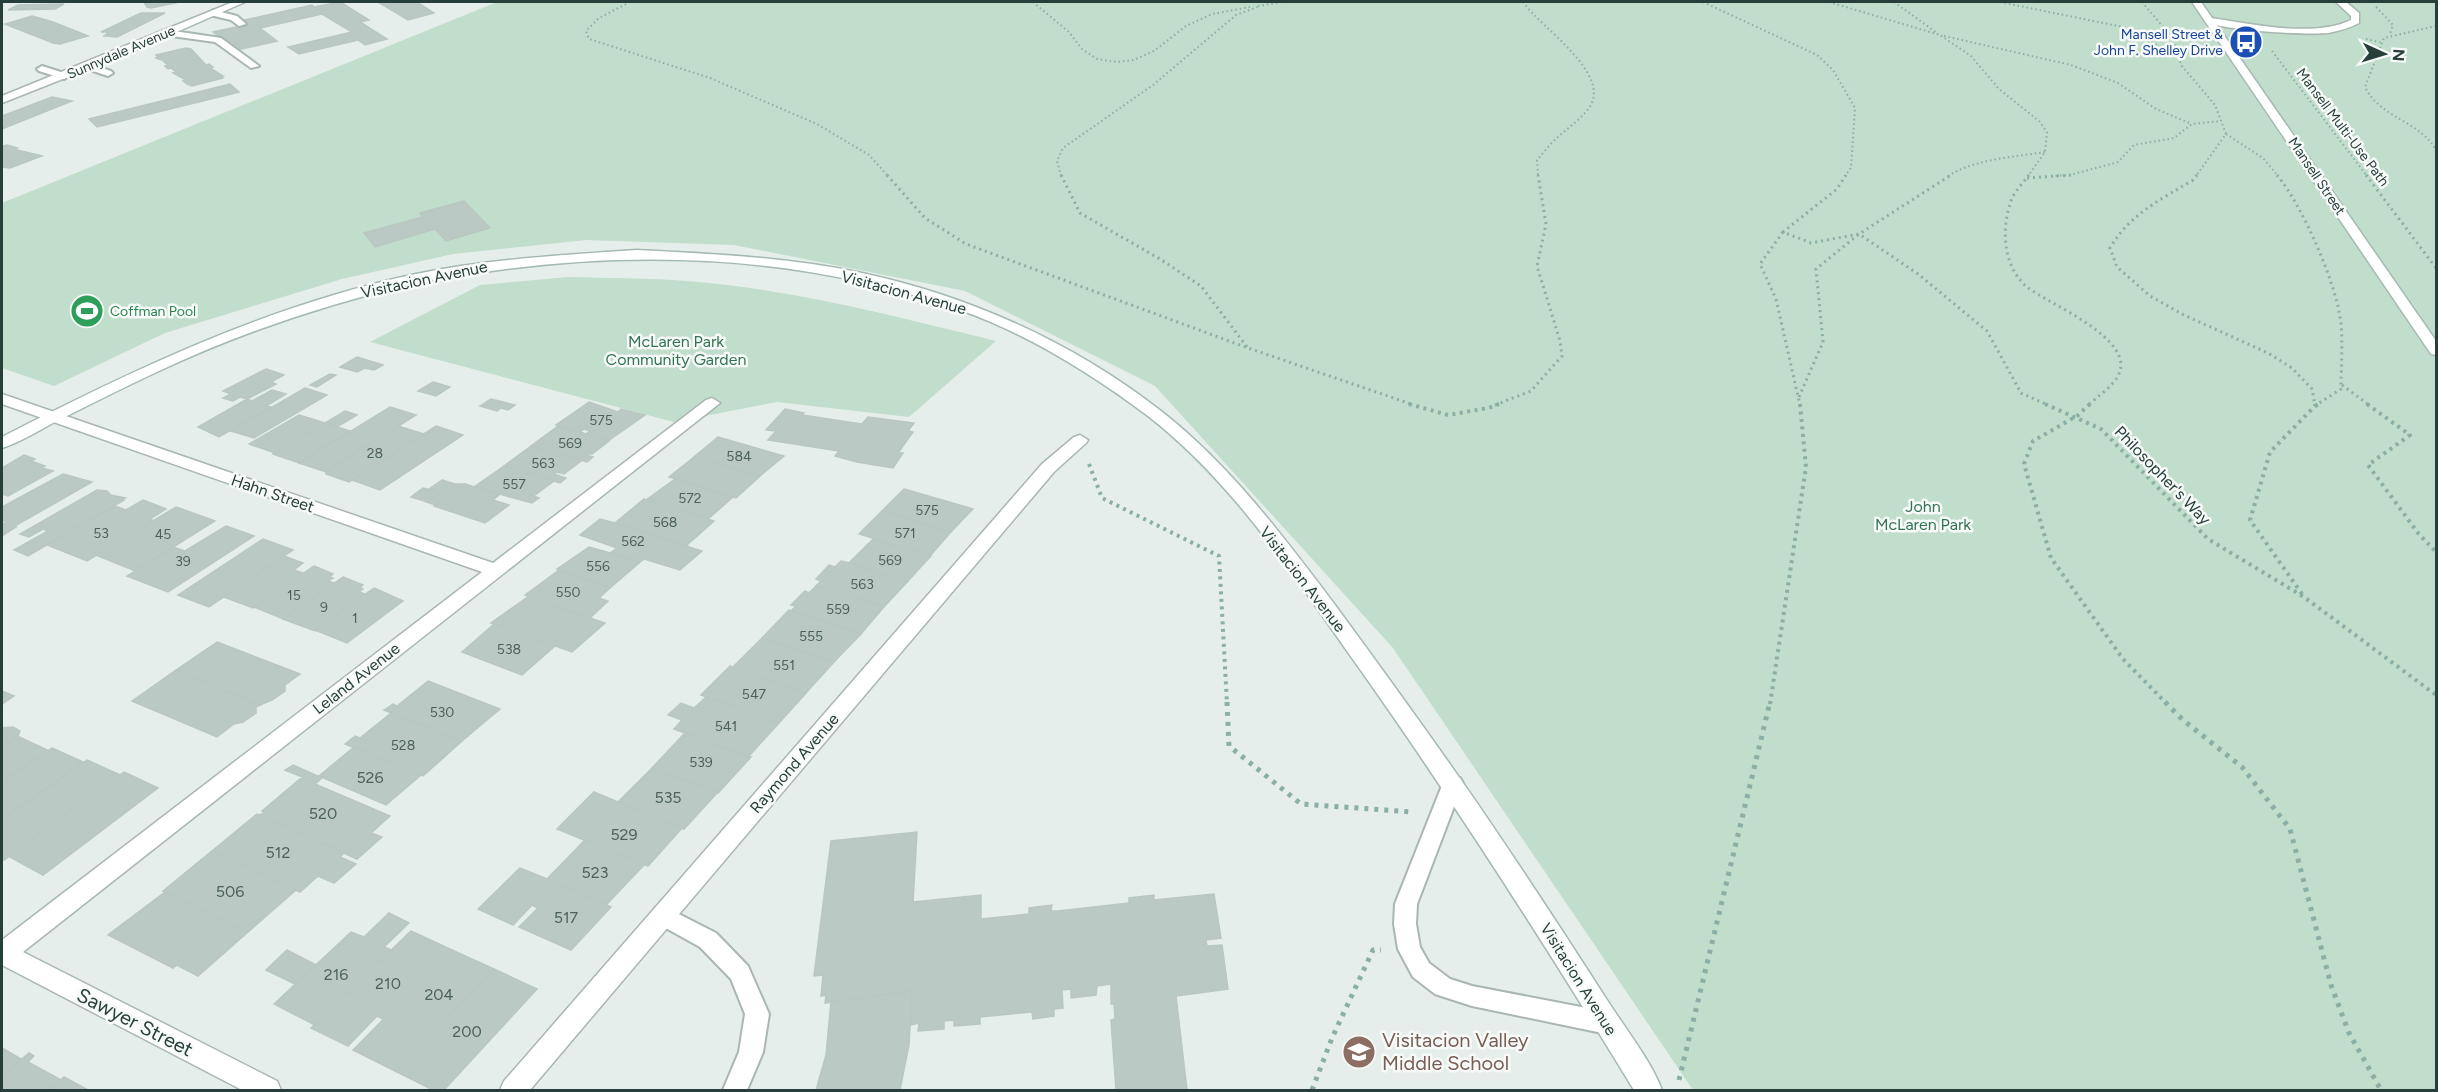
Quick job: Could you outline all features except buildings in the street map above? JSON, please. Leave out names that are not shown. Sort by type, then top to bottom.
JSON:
[{"type":"street","name":"Sunnydale Avenue","points":[[2,100],[240,2]]},
{"type":"street","name":"Mansell Street","points":[[2197,2],[2436,351]]},
{"type":"street","points":[[2211,21],[2298,30],[2340,29],[2356,21],[2356,15],[2341,2]]},
{"type":"street","name":"Visitacion Avenue","points":[[2,443],[146,370],[261,322],[373,288],[479,266],[581,255],[676,254],[766,261],[808,267],[897,287],[963,307],[1046,343],[1121,387],[1155,414],[1213,469],[1253,514],[1339,624],[1453,783],[1649,1090]]},
{"type":"street","name":"Hahn Street","points":[[2,399],[495,570]]},
{"type":"street","name":"Leland Avenue","points":[[2,953],[712,403]]},
{"type":"street","name":"Raymond Avenue","points":[[513,1090],[1048,468],[1080,440]]},
{"type":"street","name":"Sawyer Street","points":[[2,953],[268,1090]]},
{"type":"lane","points":[[213,13],[234,18],[242,24]]},
{"type":"lane","points":[[167,33],[218,40],[254,66]]},
{"type":"lane","points":[[87,66],[108,73]]},
{"type":"lane","points":[[42,69],[64,76]]},
{"type":"lane","points":[[1453,783],[1406,904],[1405,924],[1409,949],[1421,970],[1443,987],[1472,996],[1607,1023]]},
{"type":"lane","points":[[663,915],[708,940],[740,973],[757,1014],[751,1052],[735,1090]]},
{"type":"path","points":[[630,2],[599,18],[586,32],[589,39],[598,44],[710,78],[817,124],[869,155],[925,218],[966,244],[1248,348],[1448,415],[1488,408],[1531,391],[1562,356],[1560,341],[1537,266],[1546,224],[1538,181],[1537,160],[1558,136],[1583,116],[1594,100],[1596,86],[1590,73],[1542,26],[1523,2]]},
{"type":"path","points":[[1033,2],[1069,32],[1082,49],[1097,59],[1118,62],[1134,60],[1154,51],[1186,26],[1212,14],[1281,2]]},
{"type":"path","points":[[1676,1090],[1770,702],[1806,467],[1799,397],[1776,299],[1760,264],[1783,232],[1837,189],[1851,168],[1855,108],[1833,70],[1817,55],[1703,2]]},
{"type":"path","points":[[1829,2],[1940,35],[2071,65],[2118,83],[2156,109],[2192,124],[2220,121]]},
{"type":"path","points":[[1894,2],[1971,56],[1999,89],[2038,121],[2047,132],[2045,152],[2011,200],[2004,239],[2012,268],[2026,286],[2087,323],[2114,346],[2121,359],[2118,376],[2077,416],[2032,441],[2024,464],[2051,558],[2123,659],[2182,720],[2242,767],[2290,829],[2331,985],[2349,1033],[2381,1090]]},
{"type":"path","points":[[2000,2],[2123,27],[2178,56]]},
{"type":"path","points":[[2142,2],[2174,40],[2181,65],[2215,105],[2226,134],[2263,158],[2291,192],[2331,281],[2341,323],[2341,389],[2315,406],[2270,452],[2250,520],[2304,597]]},
{"type":"path","points":[[2371,2],[2394,25],[2390,34]]},
{"type":"path","points":[[1248,348],[1201,286],[1160,259],[1080,213],[1063,182],[1057,161],[1063,148],[1153,85],[1236,15],[1260,6]]},
{"type":"path","name":"Mansell Multi-Use Path","points":[[2253,26],[2436,268]]},
{"type":"path","points":[[2436,26],[2390,34],[2384,38],[2365,87],[2369,99],[2384,113],[2411,127],[2436,150]]},
{"type":"path","points":[[2027,178],[2070,176],[2118,162],[2134,145],[2174,138],[2192,124]]},
{"type":"path","points":[[2226,134],[2193,180],[2144,210],[2121,229],[2110,248],[2117,267],[2150,296],[2184,315],[2268,353],[2292,368],[2312,389],[2315,406]]},
{"type":"path","points":[[2426,139],[2436,141]]},
{"type":"path","points":[[1799,397],[1823,342],[1816,269],[1859,234],[1955,172],[1989,162],[2045,152]]},
{"type":"path","points":[[1783,232],[1811,243],[1859,234]]},
{"type":"path","name":"Philosopher's Way","points":[[1859,234],[1918,274],[1987,331],[2021,393],[2077,416],[2101,429],[2208,539],[2304,597],[2436,695]]},
{"type":"path","points":[[2341,384],[2410,435],[2368,465],[2418,532],[2436,552]]},
{"type":"path","points":[[1080,440],[1102,498],[1219,556],[1229,746],[1301,804],[1441,814]]},
{"type":"path","points":[[1312,1090],[1332,1038],[1373,950],[1409,949]]},
{"type":"green space","name":"John McLaren Park","points":[[497,2],[2436,2],[2436,1090],[1693,1090],[1393,648],[1155,386],[965,291],[734,245],[586,240],[453,254],[342,279],[165,333],[54,386],[2,368],[2,203]]},
{"type":"green space","name":"McLaren Park Community Garden","points":[[568,277],[672,280],[765,290],[843,305],[996,341],[909,417],[777,402],[674,422],[370,342],[480,285]]},
{"type":"place","name":"Mansell Street & John F. Shelley Drive","points":[[2246,42]]},
{"type":"place","name":"Coffman Pool","points":[[87,311]]},
{"type":"place","name":"Visitacion Valley Middle School","points":[[1359,1052]]}]
